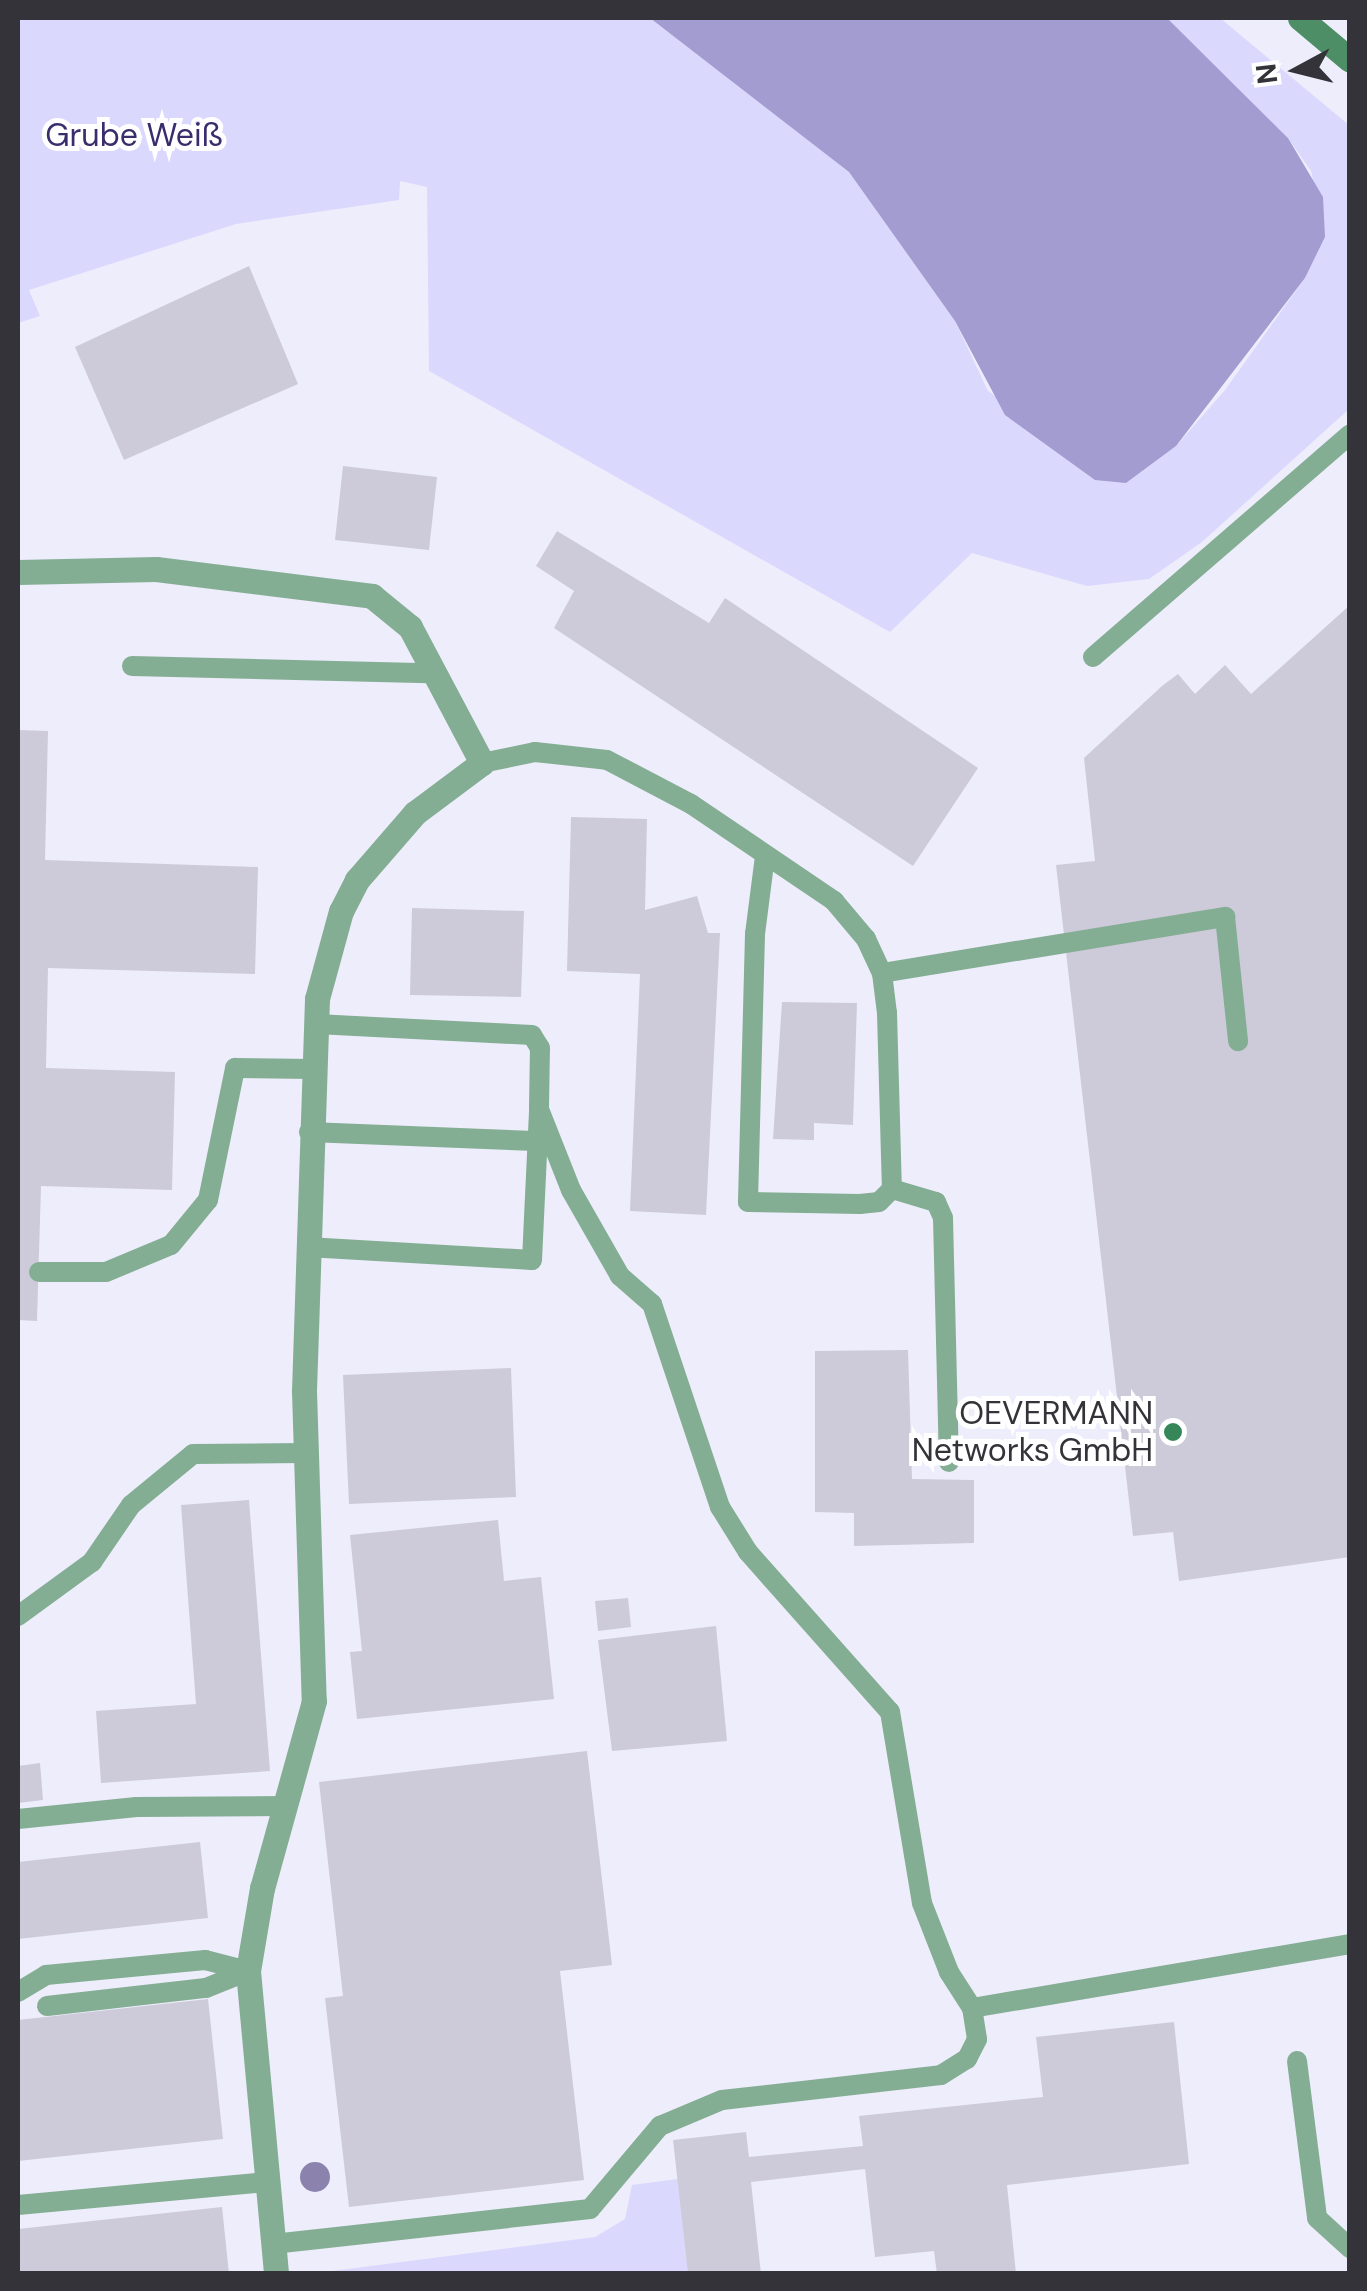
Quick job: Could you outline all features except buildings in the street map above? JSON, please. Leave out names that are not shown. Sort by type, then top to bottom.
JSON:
[{"type":"main road","points":[[1300,18],[1350,60]]},
{"type":"street","points":[[18,572],[156,569],[372,596],[410,627],[430,673],[482,763],[415,813],[357,880],[331,944],[316,1024],[309,1132],[305,1453],[314,1701],[262,1888],[248,1971],[276,2274]]},
{"type":"lane","points":[[1093,657],[1350,434]]},
{"type":"lane","points":[[132,666],[430,673]]},
{"type":"lane","points":[[482,763],[536,752],[607,760],[691,804],[834,902],[866,938],[882,973],[892,1189],[879,1202],[748,1202],[754,949],[765,856]]},
{"type":"lane","points":[[882,973],[1066,947],[1116,930],[1225,917],[1238,1041]]},
{"type":"lane","points":[[307,1247],[532,1260],[540,1109],[540,1048],[532,1034],[316,1024]]},
{"type":"lane","points":[[39,1272],[106,1272],[172,1244],[208,1200],[235,1068],[313,1068]]},
{"type":"lane","points":[[273,2244],[590,2210],[660,2126],[722,2100],[940,2075],[967,2058],[978,2039],[972,2008],[948,1972],[922,1903],[890,1712],[748,1552],[720,1507],[652,1304],[620,1276],[593,1238],[540,1109]]},
{"type":"lane","points":[[309,1132],[536,1141]]},
{"type":"lane","points":[[892,1189],[936,1202],[943,1218],[950,1462]]},
{"type":"lane","points":[[18,1616],[92,1562],[130,1505],[193,1454],[305,1453]]},
{"type":"lane","points":[[18,1819],[136,1807],[286,1806]]},
{"type":"lane","points":[[972,2008],[1350,1944]]},
{"type":"lane","points":[[18,1992],[46,1975],[205,1960],[248,1971]]},
{"type":"lane","points":[[47,2006],[206,1988],[248,1971]]},
{"type":"lane","points":[[1297,2061],[1317,2218],[1350,2248]]},
{"type":"lane","points":[[18,2206],[267,2182]]},
{"type":"green space","name":"Grube Weiß","points":[[18,18],[650,18],[849,172],[955,321],[988,391],[1126,483],[1176,446],[1225,390],[1305,278],[1325,237],[1311,171],[1288,138],[1167,18],[1220,18],[1349,125],[1349,409],[1202,542],[1149,579],[1087,586],[972,553],[890,632],[429,371],[427,187],[400,181],[399,200],[236,224],[29,290],[40,316],[18,323]]},
{"type":"green space","points":[[678,2179],[688,2273],[309,2274],[595,2237],[625,2219],[632,2185]]},
{"type":"shaded area","points":[[650,18],[1167,18],[1288,138],[1323,197],[1325,237],[1305,278],[1176,446],[1126,483],[1095,480],[1005,415],[955,321],[849,172]]},
{"type":"place","name":"OEVERMANN Networks GmbH","points":[[1173,1432]]}]
